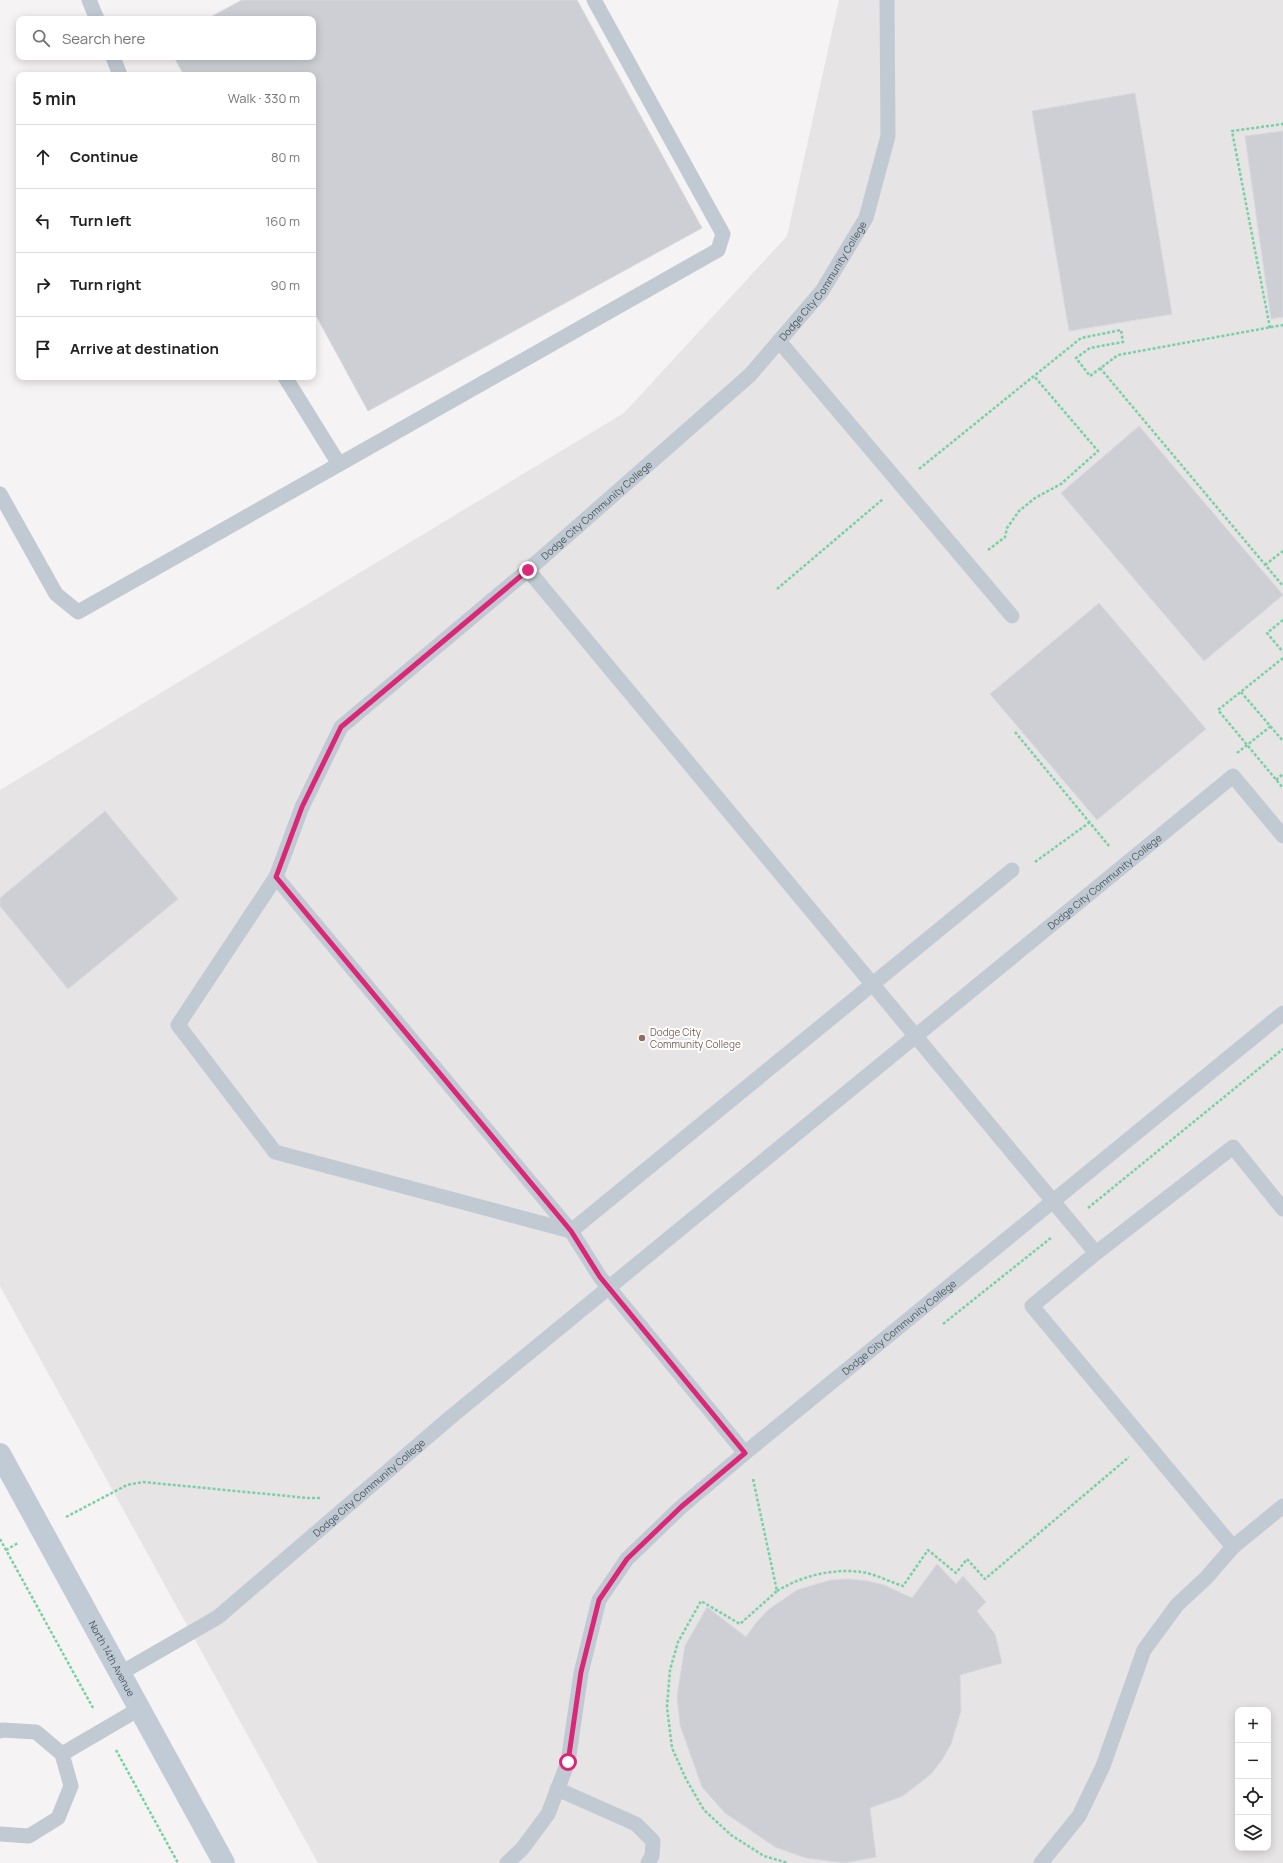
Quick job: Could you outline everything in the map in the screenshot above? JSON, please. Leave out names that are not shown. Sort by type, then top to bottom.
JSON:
[{"type":"main road","name":"North 14th Avenue","points":[[0,1454],[138,1709],[224,1863]]},
{"type":"lane","points":[[89,0],[96,16]]},
{"type":"lane","points":[[0,494],[56,594],[78,612],[718,250],[723,234],[594,0]]},
{"type":"lane","name":"Dodge City Community College","points":[[571,1231],[275,1152],[178,1025],[276,877],[302,807],[341,727],[528,570],[750,375],[822,291],[866,218],[888,136],[887,0]]},
{"type":"lane","points":[[114,60],[119,72]]},
{"type":"lane","points":[[779,341],[1012,616]]},
{"type":"lane","points":[[287,380],[339,464]]},
{"type":"lane","points":[[528,570],[1096,1253]]},
{"type":"lane","name":"Dodge City Community College","points":[[119,1674],[218,1617],[452,1416],[1233,776],[1283,836]]},
{"type":"lane","points":[[571,1231],[874,985],[1012,870]]},
{"type":"lane","points":[[276,877],[571,1231],[600,1277],[745,1453]]},
{"type":"lane","name":"Dodge City Community College","points":[[507,1863],[522,1849],[548,1814],[568,1762],[581,1672],[599,1600],[627,1559],[681,1507],[745,1453],[1283,1014]]},
{"type":"lane","points":[[1233,1547],[1032,1306],[1096,1253],[1233,1147],[1283,1209]]},
{"type":"lane","points":[[1041,1863],[1078,1816],[1103,1766],[1144,1650],[1177,1605],[1206,1578],[1233,1547],[1283,1506]]},
{"type":"lane","points":[[62,1754],[138,1709]]},
{"type":"lane","points":[[0,1732],[2,1730],[36,1732],[62,1754],[71,1786],[58,1818],[29,1836],[0,1834]]},
{"type":"lane","points":[[557,1790],[636,1824],[653,1841],[652,1856],[648,1863]]},
{"type":"path","points":[[1270,328],[1232,131],[1283,124]]},
{"type":"path","points":[[776,590],[901,484],[1081,338],[1121,330],[1123,342],[1090,348],[1076,358],[1090,376],[1118,355],[1283,325]]},
{"type":"path","points":[[1100,368],[1283,586]]},
{"type":"path","points":[[969,565],[1005,536],[1007,528],[1019,512],[1035,498],[1061,484],[1098,451],[1034,376]]},
{"type":"path","points":[[1265,565],[1283,551]]},
{"type":"path","points":[[1283,620],[1267,633],[1283,652]]},
{"type":"path","points":[[1283,658],[1218,710],[1283,788]]},
{"type":"path","points":[[1241,692],[1283,741]]},
{"type":"path","points":[[1015,732],[1112,849]]},
{"type":"path","points":[[1276,780],[1283,774]]},
{"type":"path","points":[[1012,870],[1031,864],[1090,822]]},
{"type":"path","points":[[942,1325],[1283,1048]]},
{"type":"path","points":[[788,1863],[764,1856],[731,1835],[704,1810],[686,1779],[672,1748],[667,1707],[670,1670],[678,1642],[701,1601],[740,1624],[777,1591],[789,1584],[812,1575],[837,1571],[863,1572],[902,1586],[928,1550],[956,1573],[967,1559],[985,1579],[1146,1442]]},
{"type":"path","points":[[758,1475],[752,1480],[777,1591]]},
{"type":"path","points":[[6,1550],[127,1485],[143,1482],[308,1498],[324,1498]]},
{"type":"path","points":[[0,1539],[178,1863]]},
{"type":"shaded area","name":"Dodge City Community College","points":[[839,0],[1283,0],[1283,1863],[318,1863],[0,1286],[0,790],[624,413],[787,236]]},
{"type":"building","points":[[242,0],[577,0],[702,228],[368,411],[316,316],[316,72],[182,72],[176,60],[316,60],[316,16],[213,16]]},
{"type":"building","points":[[1135,93],[1172,314],[1069,331],[1032,111]]},
{"type":"building","points":[[1283,131],[1283,317],[1271,319],[1245,136]]},
{"type":"building","points":[[1139,426],[1283,595],[1204,661],[1061,493]]},
{"type":"building","points":[[1099,603],[1206,729],[1097,820],[990,694]]},
{"type":"building","points":[[105,811],[178,899],[68,989],[0,906],[0,898]]},
{"type":"building","points":[[937,1564],[956,1584],[963,1576],[986,1602],[977,1611],[995,1634],[1002,1663],[960,1675],[961,1711],[951,1744],[942,1760],[931,1774],[903,1796],[870,1808],[876,1857],[845,1863],[806,1858],[775,1847],[725,1813],[702,1787],[680,1725],[677,1696],[685,1646],[707,1607],[746,1637],[768,1610],[797,1590],[831,1580],[849,1579],[884,1585],[912,1598]]},
{"type":"place","name":"Dodge City Community College","points":[[642,1038]]},
{"type":"route","points":[[528,570],[341,727],[302,807],[276,877],[571,1231],[600,1277],[745,1453],[681,1507],[627,1559],[599,1600],[581,1672],[568,1762]]}]
